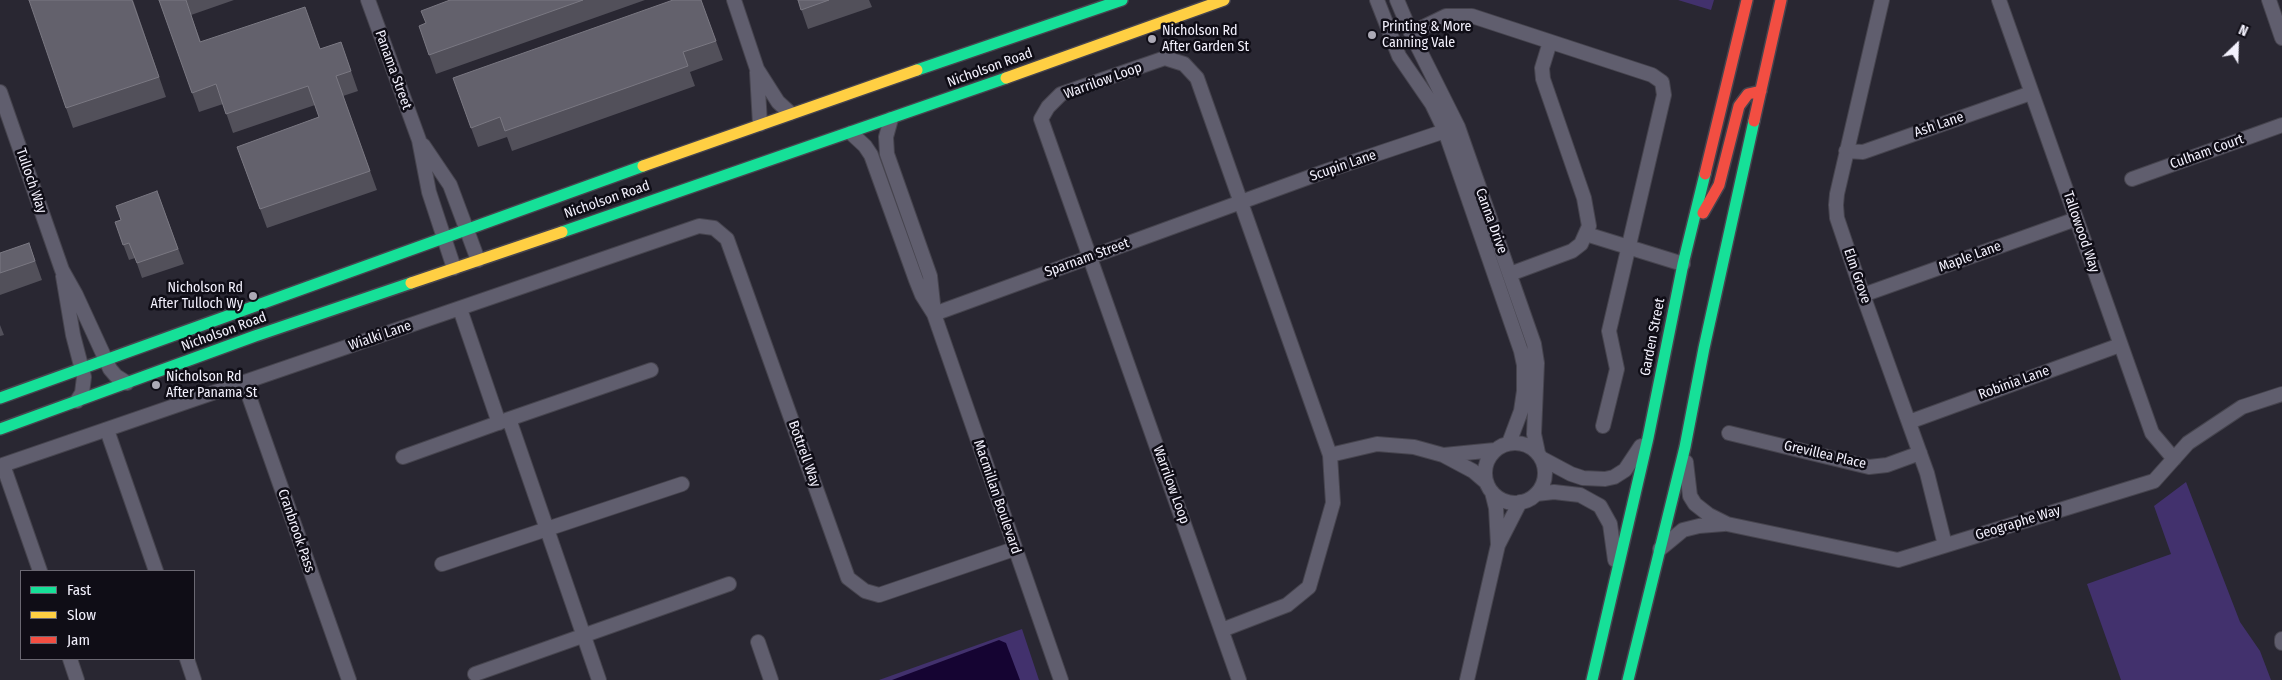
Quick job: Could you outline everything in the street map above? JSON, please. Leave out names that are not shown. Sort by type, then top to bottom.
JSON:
[{"type":"main road","name":"Nicholson Road","points":[[0,398],[790,113],[1122,0]]},
{"type":"main road","name":"Nicholson Road","points":[[0,429],[255,336],[892,119],[1224,0]]},
{"type":"main road","name":"Garden Street","points":[[1592,680],[1648,438],[1683,264],[1747,0]]},
{"type":"main road","points":[[1628,680],[1685,447],[1706,339],[1781,0]]},
{"type":"main road","points":[[1693,228],[1720,185],[1739,106],[1748,94],[1754,91],[1761,91]]},
{"type":"street","name":"Panama Street","points":[[368,0],[419,140],[429,192],[454,268]]},
{"type":"street","points":[[734,0],[757,69],[778,102],[790,113]]},
{"type":"street","name":"Canna Drive","points":[[1377,0],[1399,56],[1432,104],[1445,131],[1521,351],[1524,366],[1524,391],[1521,411],[1509,443]]},
{"type":"street","name":"Canna Drive","points":[[1397,0],[1411,33],[1458,127],[1534,344],[1537,363],[1534,428],[1539,456]]},
{"type":"street","name":"Elm Grove","points":[[1882,0],[1846,151],[1836,205],[1838,218],[1863,295],[1920,453],[1946,545]]},
{"type":"street","name":"Tallowood Way","points":[[1999,0],[2152,433],[2174,459]]},
{"type":"street","points":[[2269,0],[2282,38]]},
{"type":"street","points":[[1411,33],[1446,16],[1472,16],[1652,75],[1662,82],[1664,95],[1610,331],[1617,369],[1603,426]]},
{"type":"street","points":[[1510,274],[1572,251],[1581,244],[1589,226],[1584,198],[1543,79],[1542,68],[1550,42]]},
{"type":"street","name":"Warrilow Loop","points":[[1222,630],[1288,605],[1309,587],[1333,503],[1330,455],[1197,78],[1184,64],[1165,58],[1061,94],[1048,107],[1040,119],[1239,680]]},
{"type":"street","points":[[757,69],[760,124]]},
{"type":"street","name":"Tulloch Way","points":[[0,92],[62,270],[72,329],[82,367],[84,385],[77,401]]},
{"type":"street","name":"Ash Lane","points":[[1846,151],[1863,152],[2031,93]]},
{"type":"street","name":"Macmillan Boulevard","points":[[892,119],[886,137],[887,154],[930,276],[934,314],[1061,680]]},
{"type":"street","name":"Culham Court","points":[[2132,179],[2282,125]]},
{"type":"street","name":"Scupin Lane","points":[[1241,202],[1445,131]]},
{"type":"street","name":"Macmillan Boulevard","points":[[851,133],[865,146],[870,155],[922,295],[934,314]]},
{"type":"street","name":"Panama Street","points":[[419,140],[450,185],[478,260]]},
{"type":"street","name":"Sparnam Street","points":[[934,314],[1241,202]]},
{"type":"street","name":"Maple Lane","points":[[1863,295],[2076,219]]},
{"type":"street","name":"Bottrell Way","points":[[652,242],[699,226],[714,228],[727,239],[848,578],[865,591],[879,595],[1014,549]]},
{"type":"street","points":[[1586,234],[1683,264]]},
{"type":"street","name":"Wialki Lane","points":[[40,570],[1,466],[652,242]]},
{"type":"street","name":"Tulloch Way","points":[[62,270],[76,295],[105,359],[116,376],[127,383]]},
{"type":"street","points":[[460,309],[548,528],[599,680]]},
{"type":"street","name":"Robinia Lane","points":[[1909,422],[2120,345]]},
{"type":"street","points":[[403,457],[651,370]]},
{"type":"street","name":"Cranbrook Pass","points":[[244,382],[349,680]]},
{"type":"street","name":"Geographe Way","points":[[1685,447],[1690,496],[1695,504],[1709,515],[1727,524],[1898,560],[2154,481],[2188,443],[2242,407],[2282,394]]},
{"type":"street","points":[[107,430],[156,570]]},
{"type":"street","name":"Grevillea Place","points":[[1729,433],[1869,466],[1887,465],[1920,453]]},
{"type":"street","points":[[1443,455],[1476,453],[1495,450],[1509,443],[1520,443],[1530,446],[1539,456],[1571,474],[1583,478],[1605,479],[1614,477],[1625,470],[1648,438]]},
{"type":"street","points":[[1330,455],[1377,444],[1414,447],[1443,455],[1473,471],[1500,499],[1510,502],[1520,502],[1536,494],[1554,492],[1573,494],[1591,499],[1600,506],[1610,524],[1617,570]]},
{"type":"street","points":[[1495,450],[1486,465],[1496,508],[1498,545]]},
{"type":"street","points":[[1536,494],[1544,477],[1544,468],[1539,456]]},
{"type":"street","points":[[442,564],[682,484]]},
{"type":"street","points":[[1467,680],[1498,545],[1520,502]]},
{"type":"street","name":"Geographe Way","points":[[1660,549],[1683,530],[1699,526],[1727,524]]},
{"type":"street","points":[[475,674],[729,584]]},
{"type":"street","points":[[758,642],[771,680]]},
{"type":"street","points":[[70,660],[77,680]]},
{"type":"street","points":[[187,660],[194,680]]},
{"type":"shaded area","points":[[1678,0],[1714,0],[1711,10]]},
{"type":"shaded area","points":[[2186,482],[2240,622],[2260,651],[2271,680],[2121,680],[2087,584],[2171,554],[2154,506]]},
{"type":"shaded area","points":[[1022,629],[1039,680],[879,680]]},
{"type":"shaded area","points":[[999,640],[1006,643],[1020,680],[892,680]]},
{"type":"building","points":[[29,0],[132,0],[159,77],[66,108]]},
{"type":"building","points":[[159,0],[186,0],[200,42],[305,7],[320,49],[341,42],[351,71],[336,76],[370,171],[260,209],[237,147],[319,117],[308,86],[226,114],[216,84],[192,93]]},
{"type":"building","points":[[450,0],[583,0],[429,55],[419,26],[426,23],[421,11]]},
{"type":"building","points":[[673,0],[701,0],[716,41],[683,52],[688,66],[505,131],[500,117],[471,128],[453,78]]},
{"type":"building","points":[[798,0],[829,0],[801,10]]},
{"type":"building","points":[[157,191],[178,249],[137,263],[129,243],[123,245],[115,222],[121,220],[116,206]]},
{"type":"building","points":[[29,243],[35,261],[0,273],[0,253]]},
{"type":"traffic: fast","points":[[917,70],[1122,0]]},
{"type":"traffic: fast","points":[[562,232],[1006,78]]},
{"type":"traffic: fast","points":[[1628,680],[1685,447],[1704,348],[1754,121]]},
{"type":"traffic: fast","points":[[0,398],[643,166]]},
{"type":"traffic: fast","points":[[1592,680],[1648,438],[1683,264],[1705,174]]},
{"type":"traffic: fast","points":[[0,429],[255,336],[411,283]]},
{"type":"traffic: slow","points":[[1006,78],[1224,0]]},
{"type":"traffic: slow","points":[[643,166],[917,70]]},
{"type":"traffic: slow","points":[[411,283],[562,232]]},
{"type":"traffic: jam","points":[[1705,174],[1747,0]]},
{"type":"traffic: jam","points":[[1754,121],[1781,0]]},
{"type":"traffic: jam","points":[[1703,213],[1719,185],[1739,106],[1748,94],[1761,91]]},
{"type":"place","name":"Printing & More Canning Vale","points":[[1372,35]]},
{"type":"place","name":"Nicholson Rd After Garden St","points":[[1152,39]]},
{"type":"place","name":"Nicholson Rd After Tulloch Wy","points":[[253,296]]},
{"type":"place","name":"Nicholson Rd After Panama St","points":[[156,385]]}]
